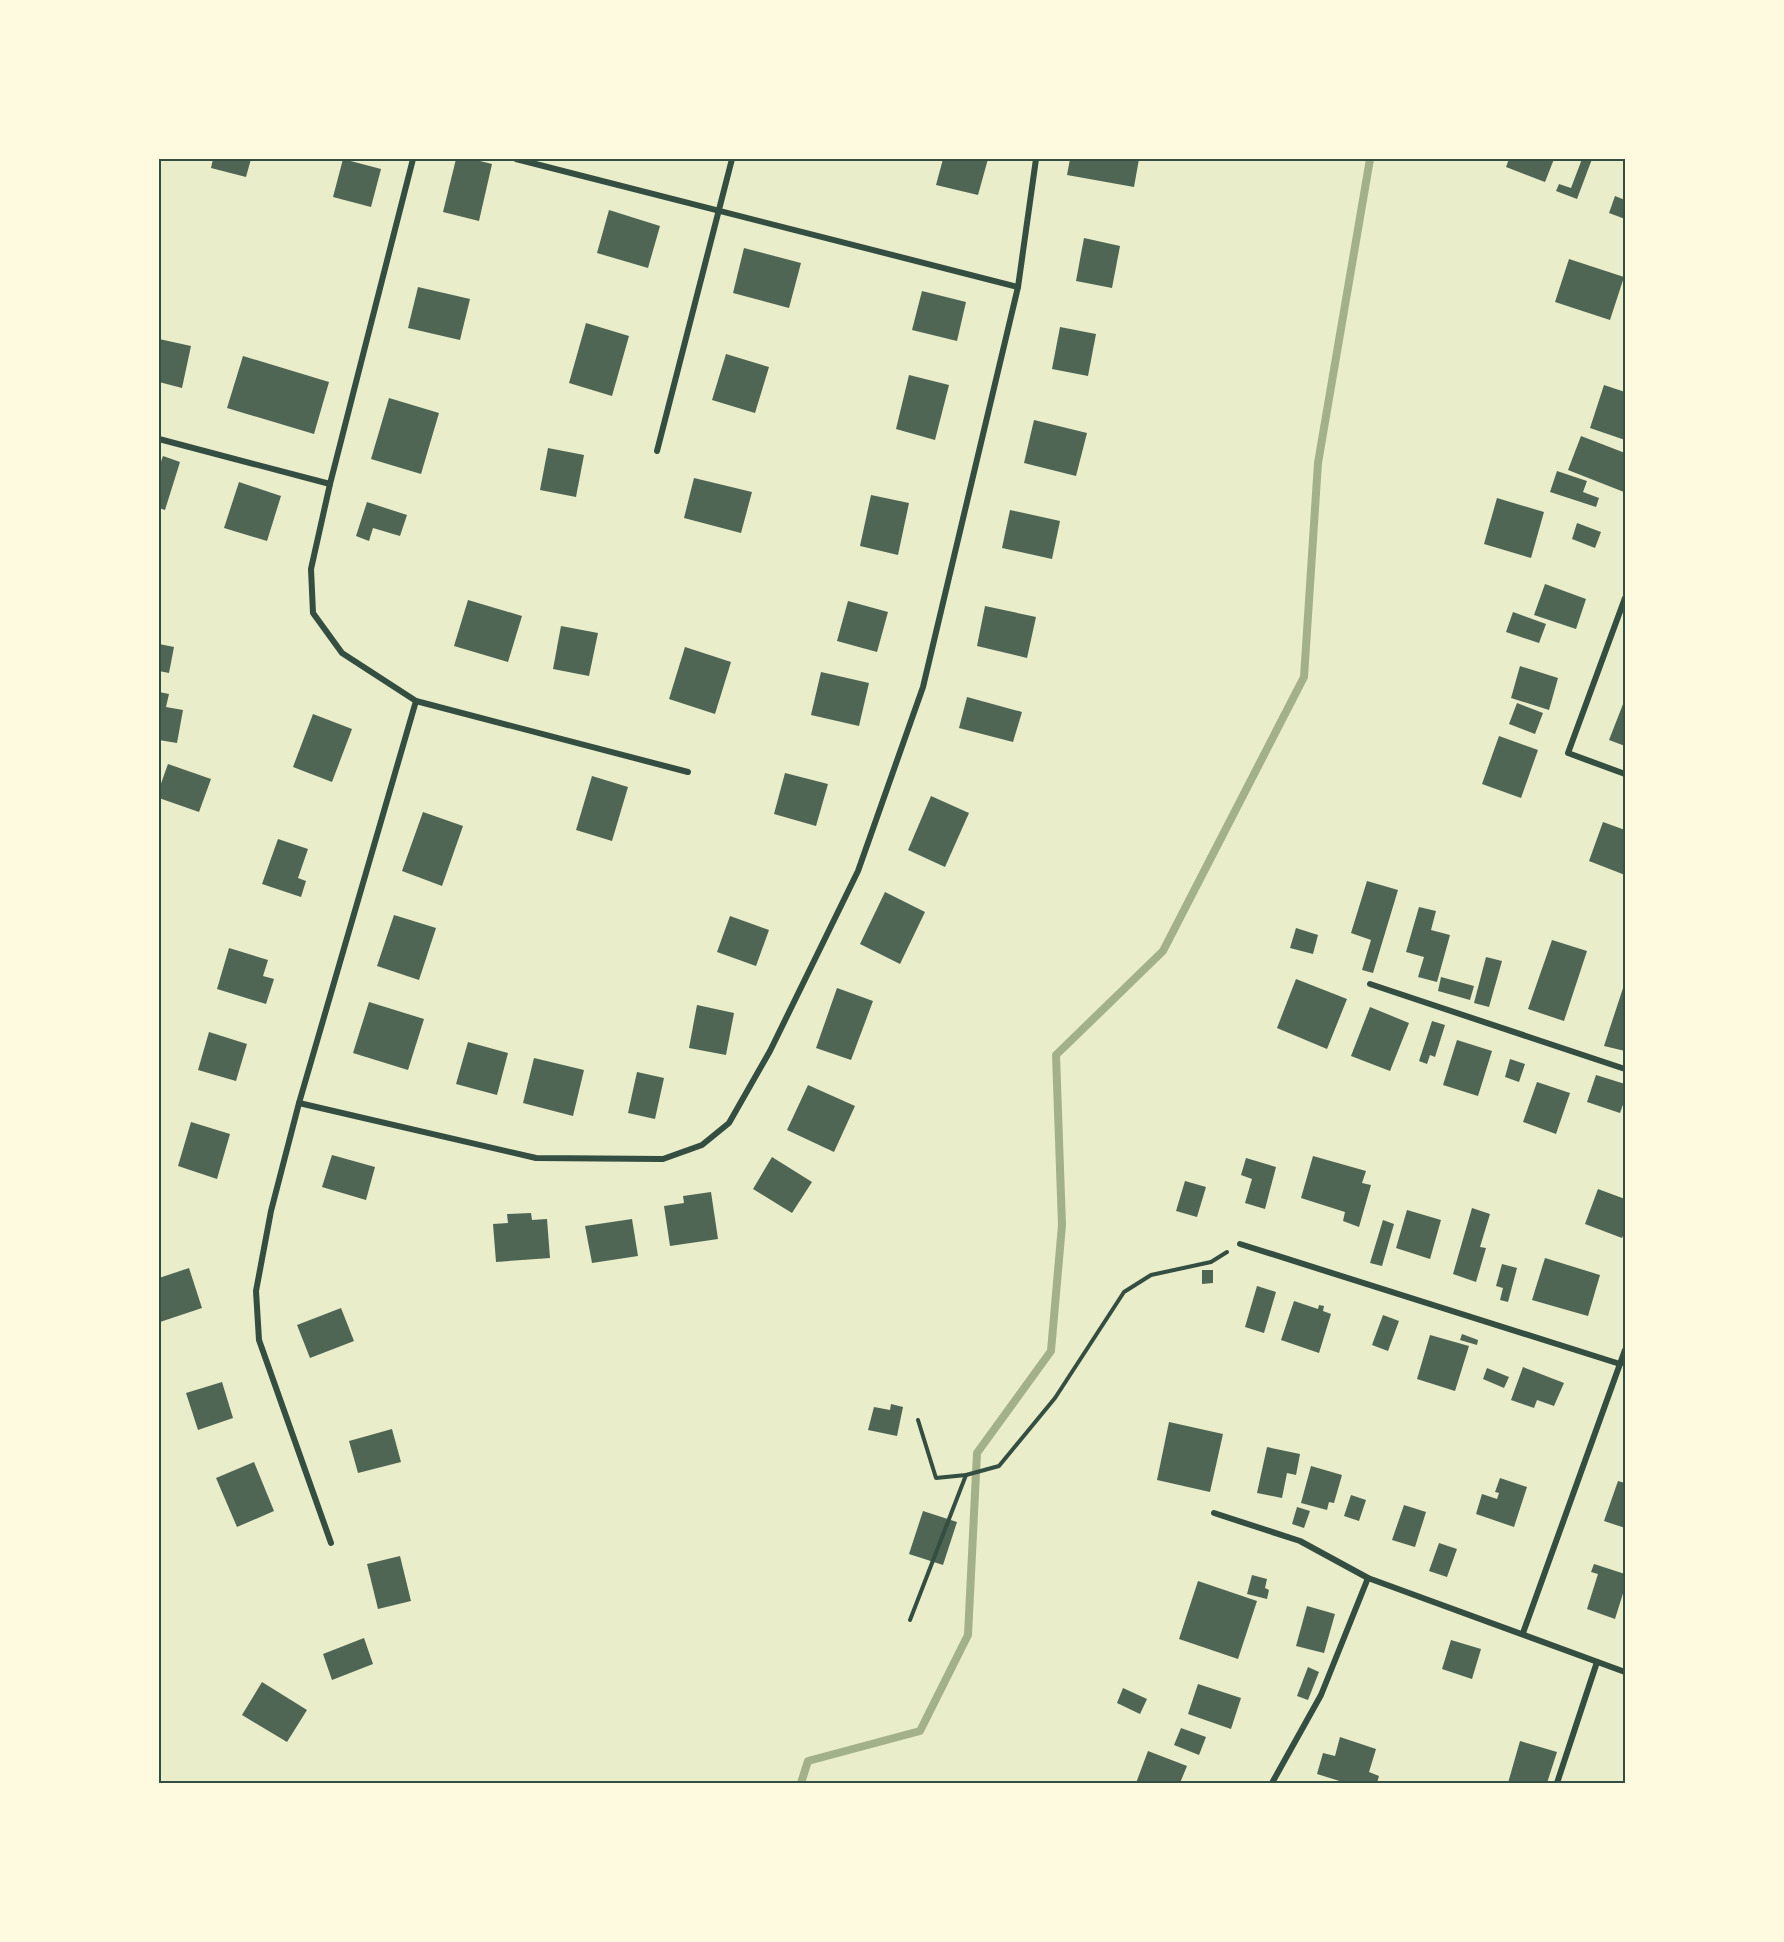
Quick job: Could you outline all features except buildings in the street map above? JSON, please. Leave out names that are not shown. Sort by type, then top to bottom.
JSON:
[{"type":"street","points":[[413,159],[330,484],[311,569],[313,613],[342,652],[416,701],[688,772]]},
{"type":"street","points":[[516,159],[1018,287]]},
{"type":"street","points":[[657,451],[732,159]]},
{"type":"street","points":[[299,1103],[536,1158],[663,1159],[702,1145],[729,1123],[770,1051],[858,871],[923,687],[1018,287],[1036,159]]},
{"type":"street","points":[[159,438],[330,484]]},
{"type":"street","points":[[1625,598],[1568,753],[1625,774]]},
{"type":"street","points":[[331,1543],[259,1340],[256,1291],[271,1211],[299,1103],[416,701]]},
{"type":"street","points":[[1370,984],[1625,1069]]},
{"type":"street","points":[[1240,1244],[1620,1365]]},
{"type":"street","points":[[1523,1633],[1625,1350]]},
{"type":"street","points":[[1214,1513],[1300,1541],[1368,1578],[1625,1672]]},
{"type":"street","points":[[1272,1783],[1321,1695],[1368,1578]]},
{"type":"street","points":[[1557,1783],[1597,1662]]},
{"type":"path","points":[[918,1420],[936,1478],[966,1475],[999,1466],[1055,1398],[1124,1292],[1151,1275],[1211,1262],[1240,1244]]},
{"type":"path","points":[[910,1620],[966,1475]]},
{"type":"waterway","points":[[801,1783],[808,1761],[920,1731],[968,1635],[977,1453],[1051,1351],[1062,1225],[1056,1055],[1163,951],[1304,677],[1318,463],[1370,159]]}]
